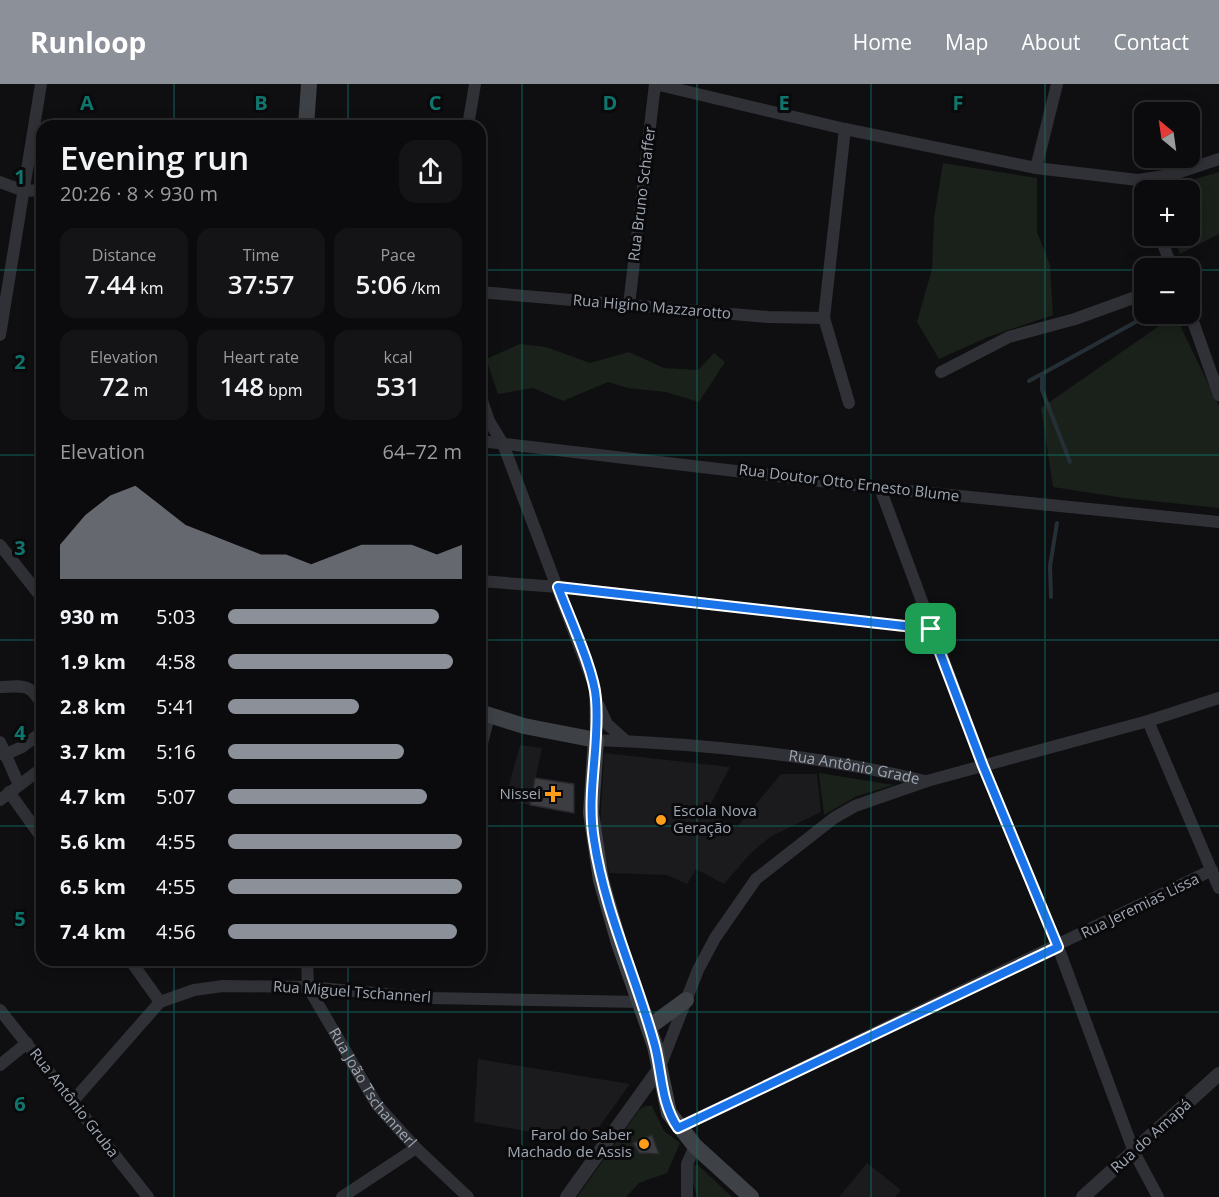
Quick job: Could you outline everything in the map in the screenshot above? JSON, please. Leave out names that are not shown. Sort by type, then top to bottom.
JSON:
[{"type":"main road","points":[[306,120],[309,84]]},
{"type":"main road","name":"Rua Antônio Grade","points":[[486,714],[524,726],[596,740]]},
{"type":"main road","points":[[596,740],[591,813],[593,839],[607,905],[649,1027],[669,1113],[678,1128],[695,1146],[751,1197]]},
{"type":"main road","points":[[649,1027],[686,1000]]},
{"type":"street","points":[[0,334],[41,84]]},
{"type":"street","points":[[469,120],[475,84]]},
{"type":"street","points":[[655,84],[845,129],[1036,168],[1138,180],[1171,175],[1219,159]]},
{"type":"street","name":"Rua Bruno Schaffer","points":[[629,305],[655,84]]},
{"type":"street","points":[[1036,168],[1057,84]]},
{"type":"street","points":[[845,129],[824,318],[849,404]]},
{"type":"street","points":[[0,182],[24,191],[36,190]]},
{"type":"street","name":"Rua Higino Mazzarotto","points":[[486,293],[768,317],[824,318]]},
{"type":"street","points":[[942,372],[1009,337],[1076,319],[1134,298]]},
{"type":"street","points":[[1194,324],[1219,395]]},
{"type":"street","points":[[486,413],[503,444],[595,688],[596,740]]},
{"type":"street","name":"Rua Doutor Otto Ernesto Blume","points":[[486,442],[879,488],[1219,522]]},
{"type":"street","points":[[879,488],[983,766],[1058,947],[1134,1152],[1158,1197]]},
{"type":"street","points":[[0,545],[36,590]]},
{"type":"street","points":[[486,581],[558,587],[931,629]]},
{"type":"street","points":[[0,687],[24,686],[34,690],[36,694]]},
{"type":"street","name":"Rua Antônio Grade","points":[[596,740],[816,759],[872,768],[927,781],[1148,721],[1219,698]]},
{"type":"street","points":[[597,700],[608,724],[626,741]]},
{"type":"street","points":[[1148,721],[1219,888]]},
{"type":"street","points":[[4,760],[36,736]]},
{"type":"street","points":[[0,742],[10,792],[36,829]]},
{"type":"street","points":[[10,792],[36,772]]},
{"type":"street","points":[[567,1197],[659,1069],[686,1000],[715,938],[756,879],[799,843],[855,806],[927,781]]},
{"type":"street","name":"Rua Jeremias Lissa","points":[[678,1128],[1058,947],[1212,870]]},
{"type":"street","points":[[134,966],[160,1002]]},
{"type":"street","name":"Rua João Tschannerl","points":[[307,966],[308,987],[377,1104],[416,1148],[468,1197]]},
{"type":"street","name":"Rua Miguel Tschannerl","points":[[73,1101],[160,1002],[194,990],[223,986],[308,987],[430,998],[641,1002]]},
{"type":"street","name":"Rua Antônio Gruba","points":[[0,1010],[148,1197]]},
{"type":"street","points":[[0,1065],[27,1043]]},
{"type":"street","name":"Rua do Amapá","points":[[1083,1197],[1219,1074]]},
{"type":"street","points":[[687,1197],[687,1164],[695,1146]]},
{"type":"street","points":[[342,1197],[416,1148]]},
{"type":"shaded area","points":[[943,163],[1037,178],[1037,232],[1050,265],[1053,315],[988,337],[939,359],[917,322],[932,269],[934,218]]},
{"type":"shaded area","points":[[1219,172],[1219,234],[1200,244],[1200,180],[1192,180]]},
{"type":"shaded area","points":[[1177,246],[1196,246],[1180,254]]},
{"type":"shaded area","points":[[1162,324],[1179,324],[1219,406],[1219,508],[1124,498],[1053,487],[1041,408]]},
{"type":"shaded area","points":[[520,344],[546,347],[590,363],[629,352],[664,368],[698,370],[714,353],[725,362],[699,402],[666,392],[628,388],[608,382],[563,401],[533,388],[498,394],[486,359]]},
{"type":"shaded area","points":[[520,745],[542,748],[530,805],[505,800]]},
{"type":"shaded area","name":"Escola Nova Geração","points":[[604,753],[730,767],[706,813],[737,827],[781,774],[817,774],[821,812],[770,837],[751,853],[724,884],[696,869],[687,884],[667,875],[609,873],[600,828]]},
{"type":"shaded area","points":[[819,773],[894,785],[857,796],[824,815]]},
{"type":"shaded area","points":[[478,1059],[630,1084],[588,1142],[474,1122]]},
{"type":"shaded area","points":[[645,1106],[652,1106],[664,1131],[680,1143],[667,1173],[639,1183],[626,1197],[577,1197],[639,1110]]},
{"type":"shaded area","points":[[867,1163],[901,1190],[895,1197],[839,1197]]},
{"type":"shaded area","points":[[692,1165],[698,1165],[732,1197],[697,1197],[690,1173]]},
{"type":"building","name":"Nissei","points":[[535,778],[574,784],[574,813],[530,805]]},
{"type":"building","name":"Farol do Saber Machado de Assis","points":[[652,1135],[659,1154],[639,1153],[633,1143]]},
{"type":"waterway","points":[[1029,381],[1134,323]]},
{"type":"waterway","points":[[1042,375],[1042,390],[1070,462]]},
{"type":"waterway","points":[[1051,597],[1050,566],[1057,523]]},
{"type":"place","name":"Nissei","points":[[553,794]]},
{"type":"place","name":"Escola Nova Geração","points":[[661,820]]},
{"type":"place","name":"Farol do Saber Machado de Assis","points":[[644,1144]]},
{"type":"route","points":[[558,587],[931,629],[983,766],[1058,947],[678,1128],[669,1113],[655,1046],[619,943],[601,880],[593,839],[591,813],[597,700],[595,688],[558,587]]}]
